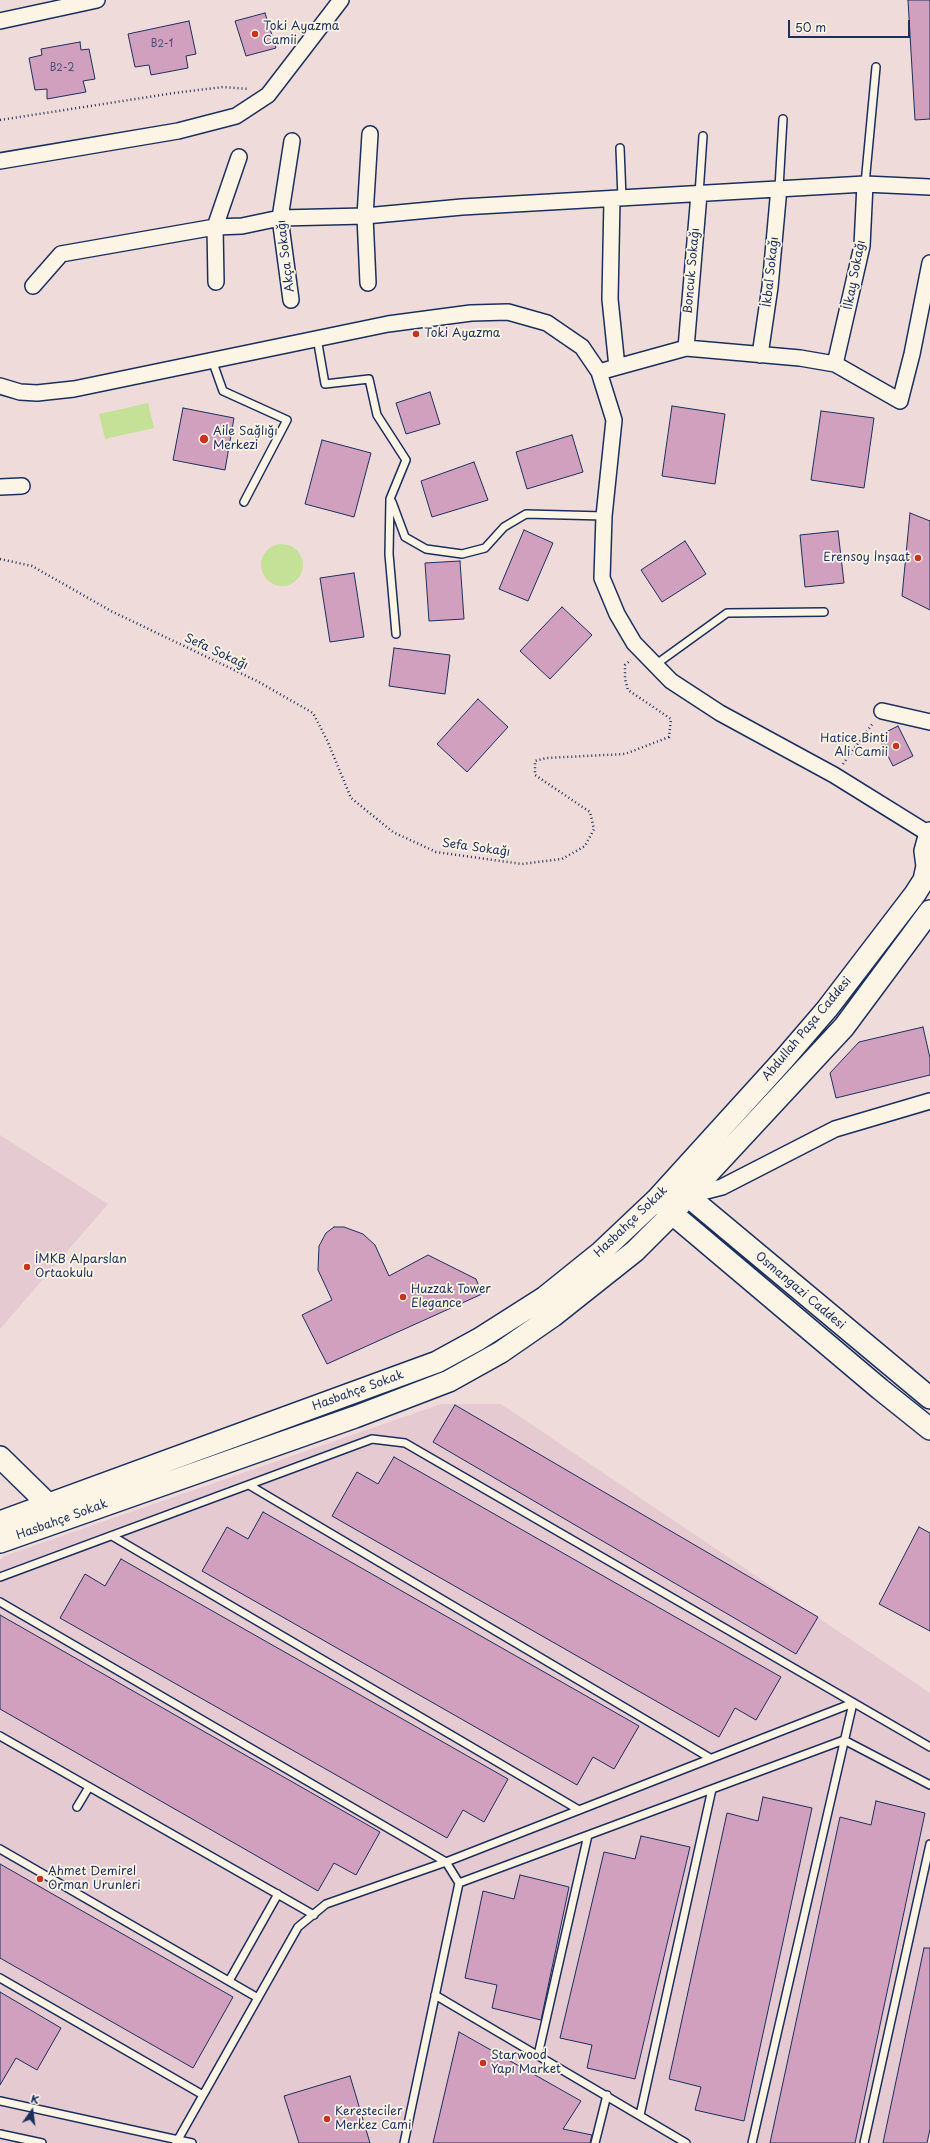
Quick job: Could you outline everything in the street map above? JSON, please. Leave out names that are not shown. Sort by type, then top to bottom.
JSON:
[{"type":"main road","points":[[929,867],[925,850],[930,834]]},
{"type":"main road","name":"Abdullah Paşa Caddesi","points":[[671,1182],[827,1009],[915,894],[924,880],[929,867]]},
{"type":"main road","name":"Abdullah Paşa Caddesi","points":[[672,1214],[844,1027],[930,911]]},
{"type":"main road","name":"Osmangazi Caddesi","points":[[671,1182],[930,1398]]},
{"type":"main road","name":"Hasbahçe Sokak","points":[[0,1542],[54,1512],[437,1362],[479,1339],[545,1297],[601,1252],[656,1200],[671,1182]]},
{"type":"main road","name":"Osmangazi Caddesi","points":[[656,1200],[880,1390],[930,1429]]},
{"type":"main road","name":"Hasbahçe Sokak","points":[[0,1522],[54,1512],[355,1417],[449,1381],[501,1352],[553,1316],[635,1251],[672,1214]]},
{"type":"main road","points":[[0,1457],[54,1512]]},
{"type":"street","points":[[0,21],[97,0]]},
{"type":"street","points":[[0,161],[178,131],[236,116],[268,94],[341,0]]},
{"type":"street","points":[[368,284],[365,216],[370,134]]},
{"type":"street","name":"Akça Sokağı","points":[[291,300],[280,218],[292,141]]},
{"type":"street","points":[[216,282],[215,227],[239,157]]},
{"type":"street","points":[[33,286],[61,254],[215,227],[242,226],[280,218],[365,216],[462,207],[699,194],[779,188],[865,184],[930,187]]},
{"type":"street","name":"İlkay Sokağı","points":[[835,364],[862,246],[865,184]]},
{"type":"street","name":"İkbal Sokağı","points":[[760,355],[770,287],[779,188]]},
{"type":"street","name":"Boncuk Sokağı","points":[[686,348],[699,194]]},
{"type":"street","points":[[617,198],[610,299],[617,367]]},
{"type":"street","points":[[599,372],[686,348],[800,358],[835,364],[900,401],[912,354],[930,263]]},
{"type":"street","points":[[0,386],[20,392],[37,393],[74,389],[388,324],[472,313],[508,312],[547,323],[582,348],[599,372],[614,420],[604,516],[602,578],[617,614],[634,643],[671,681],[720,713],[834,775],[930,834]]},
{"type":"street","points":[[0,487],[22,486]]},
{"type":"street","points":[[882,712],[930,722]]},
{"type":"street","name":"Hasbahçe Sokak","points":[[687,1196],[722,1187],[835,1129],[930,1101]]},
{"type":"lane","points":[[865,184],[876,67]]},
{"type":"lane","points":[[779,188],[783,119]]},
{"type":"lane","points":[[699,194],[704,136]]},
{"type":"lane","points":[[617,198],[620,148]]},
{"type":"lane","points":[[317,338],[325,384],[370,380],[377,415],[406,460],[390,499],[389,554],[396,634]]},
{"type":"lane","points":[[212,360],[222,391],[287,420],[244,502]]},
{"type":"lane","points":[[390,499],[405,537],[426,548],[462,554],[485,548],[504,527],[526,514],[604,516]]},
{"type":"lane","points":[[655,665],[727,612],[824,612]]},
{"type":"lane","points":[[0,1577],[372,1439],[405,1443],[930,1747]]},
{"type":"lane","points":[[248,1485],[710,1758]]},
{"type":"lane","points":[[112,1536],[579,1810]]},
{"type":"lane","points":[[0,1602],[446,1862],[459,1883],[404,2143]]},
{"type":"lane","points":[[752,2143],[853,1703]]},
{"type":"lane","points":[[177,2141],[298,1927],[326,1904],[446,1862],[853,1703]]},
{"type":"lane","points":[[0,1736],[314,1915]]},
{"type":"lane","points":[[459,1883],[844,1740],[930,1785]]},
{"type":"lane","points":[[77,1807],[89,1787]]},
{"type":"lane","points":[[640,2115],[712,1789]]},
{"type":"lane","points":[[538,2055],[588,1835]]},
{"type":"lane","points":[[864,2143],[930,1844]]},
{"type":"lane","points":[[0,1849],[258,1998]]},
{"type":"lane","points":[[229,1981],[278,1894]]},
{"type":"lane","points":[[0,1978],[203,2095]]},
{"type":"lane","points":[[435,1995],[607,2095],[686,2143]]},
{"type":"lane","points":[[596,2143],[607,2095]]},
{"type":"lane","points":[[0,2102],[192,2143]]},
{"type":"lane","points":[[0,2134],[42,2143]]},
{"type":"path","points":[[0,120],[223,87],[245,87],[268,94]]},
{"type":"path","name":"Sefa Sokağı","points":[[0,559],[32,566],[112,611],[257,681],[313,713],[327,740],[351,798],[393,832],[436,852],[522,864],[562,860],[585,846],[594,828],[590,812],[535,775],[535,761],[546,758],[625,754],[669,737],[671,719],[628,690],[625,679],[625,665],[643,652]]},
{"type":"path","points":[[834,775],[882,712]]},
{"type":"shaded area","name":"İMKB Alparslan Ortaokulu","points":[[0,1135],[108,1204],[0,1329]]},
{"type":"shaded area","points":[[441,1404],[501,1404],[930,1693],[930,2135],[927,2143],[0,2143],[0,1560],[4,1556]]},
{"type":"green space","points":[[148,403],[154,428],[105,439],[99,414]]},
{"type":"green space","points":[[282,544],[297,550],[303,565],[297,580],[282,586],[267,580],[261,565],[267,550]]},
{"type":"building","points":[[908,0],[930,0],[930,119],[915,120]]},
{"type":"building","name":"Toki Ayazma Camii","points":[[265,13],[276,48],[246,56],[235,21]]},
{"type":"building","points":[[189,21],[196,54],[186,56],[188,68],[151,75],[149,65],[135,67],[128,34]]},
{"type":"building","points":[[80,42],[81,50],[89,49],[95,79],[83,81],[86,92],[47,99],[47,89],[35,90],[29,58],[42,55],[41,49]]},
{"type":"building","points":[[430,392],[440,424],[406,434],[396,403]]},
{"type":"building","points":[[672,406],[725,414],[715,484],[662,476]]},
{"type":"building","name":"Aile Sağlığı Merkezi","points":[[183,408],[234,418],[225,470],[173,460]]},
{"type":"building","points":[[821,411],[874,418],[864,488],[811,480]]},
{"type":"building","points":[[572,435],[583,472],[527,489],[516,452]]},
{"type":"building","points":[[322,440],[371,453],[354,517],[305,504]]},
{"type":"building","points":[[474,462],[488,500],[432,517],[421,481]]},
{"type":"building","name":"Erensoy İnşaat","points":[[910,513],[930,521],[930,610],[902,596]]},
{"type":"building","points":[[524,530],[553,543],[528,601],[499,589]]},
{"type":"building","points":[[838,531],[844,583],[805,587],[800,535]]},
{"type":"building","points":[[685,541],[706,574],[662,602],[641,570]]},
{"type":"building","points":[[460,561],[464,619],[429,621],[425,563]]},
{"type":"building","points":[[354,573],[364,637],[330,642],[320,578]]},
{"type":"building","points":[[562,607],[592,635],[550,679],[520,651]]},
{"type":"building","points":[[394,648],[450,655],[445,694],[389,686]]},
{"type":"building","points":[[478,699],[508,727],[467,772],[437,744]]},
{"type":"building","name":"Hatice Binti Ali Camii","points":[[898,726],[913,756],[893,766],[878,736]]},
{"type":"building","points":[[923,1027],[930,1058],[930,1075],[836,1098],[830,1073],[859,1042]]},
{"type":"building","name":"Huzzak Tower Elegance","points":[[334,1227],[344,1227],[363,1234],[375,1245],[389,1276],[428,1255],[476,1279],[482,1294],[327,1364],[302,1315],[332,1300],[318,1270],[319,1246],[326,1233]]},
{"type":"building","points":[[455,1405],[818,1617],[796,1654],[433,1442]]},
{"type":"building","points":[[394,1457],[781,1677],[756,1720],[735,1708],[719,1737],[332,1516],[357,1472],[378,1484]]},
{"type":"building","points":[[263,1512],[639,1726],[614,1769],[593,1757],[577,1785],[202,1571],[227,1527],[248,1539]]},
{"type":"building","points":[[919,1527],[930,1533],[930,1631],[879,1604]]},
{"type":"building","points":[[121,1559],[508,1779],[484,1822],[463,1810],[447,1838],[60,1618],[85,1574],[105,1586]]},
{"type":"building","points":[[0,1615],[380,1832],[356,1875],[334,1863],[318,1891],[0,1709]]},
{"type":"building","points":[[763,1797],[812,1808],[744,2121],[695,2110],[701,2087],[669,2079],[727,1813],[758,1821]]},
{"type":"building","points":[[876,1801],[925,1813],[855,2143],[770,2143],[840,1817],[871,1825]]},
{"type":"building","points":[[641,1836],[690,1847],[635,2079],[587,2068],[592,2045],[560,2038],[604,1852],[635,1859]]},
{"type":"building","points":[[0,1864],[233,1997],[193,2068],[0,1958]]},
{"type":"building","points":[[520,1875],[569,1887],[541,2020],[492,2008],[497,1985],[465,1978],[483,1891],[514,1899]]},
{"type":"building","points":[[924,1948],[930,1948],[930,2129],[927,2143],[883,2143]]},
{"type":"building","points":[[0,1992],[61,2028],[37,2070],[16,2058],[0,2085]]},
{"type":"building","name":"Starwood Yapı Market","points":[[459,2032],[581,2101],[563,2129],[592,2135],[590,2143],[433,2143]]},
{"type":"building","name":"Keresteciler Merkez Cami","points":[[350,2076],[370,2143],[299,2143],[284,2096]]},
{"type":"place","name":"Toki Ayazma Camii","points":[[255,34]]},
{"type":"place","name":"Toki Ayazma","points":[[416,334]]},
{"type":"place","name":"Aile Sağlığı Merkezi","points":[[204,439]]},
{"type":"place","name":"Erensoy İnşaat","points":[[918,558]]},
{"type":"place","name":"Hatice Binti Ali Camii","points":[[896,746]]},
{"type":"place","name":"İMKB Alparslan Ortaokulu","points":[[27,1267]]},
{"type":"place","name":"Huzzak Tower Elegance","points":[[403,1297]]},
{"type":"place","name":"Ahmet Demirel Orman Urunleri","points":[[40,1879]]},
{"type":"place","name":"Starwood Yapı Market","points":[[483,2063]]},
{"type":"place","name":"Keresteciler Merkez Cami","points":[[327,2119]]}]
